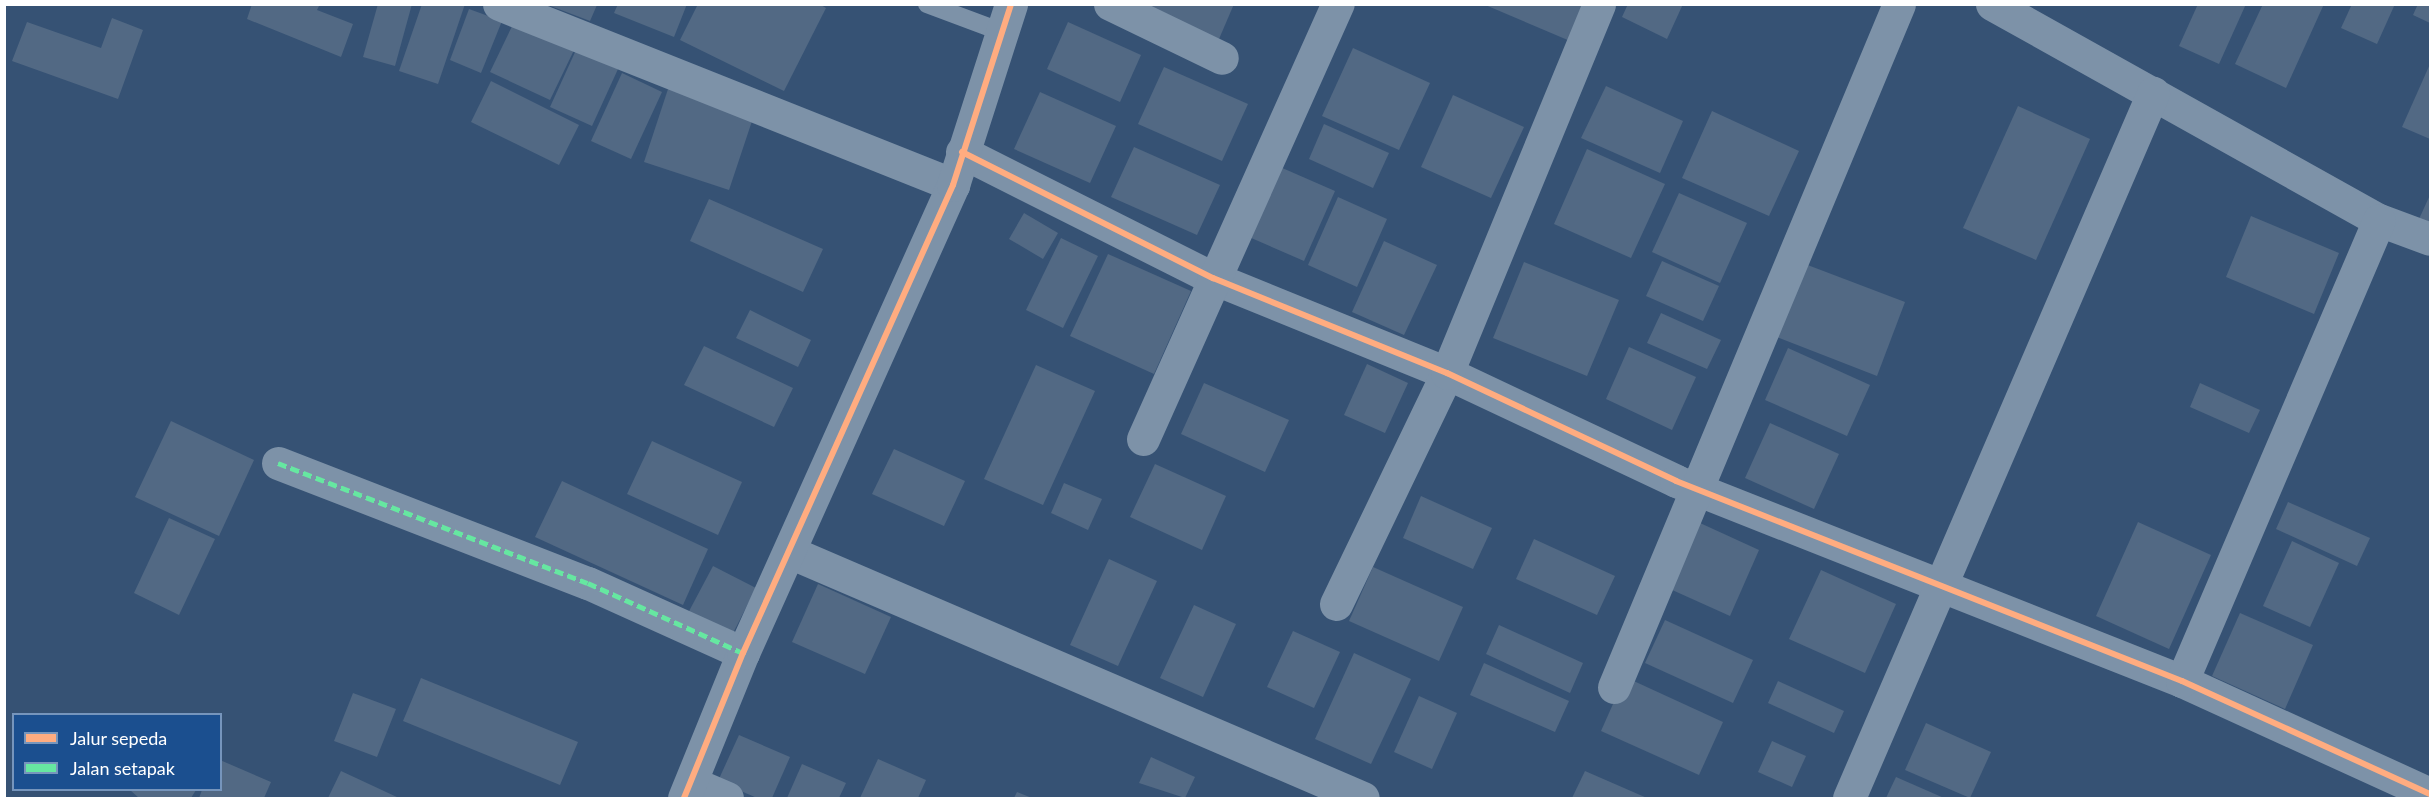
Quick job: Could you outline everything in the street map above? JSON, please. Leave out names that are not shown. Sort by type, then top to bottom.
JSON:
[{"type":"street","points":[[499,4],[953,185]]},
{"type":"street","points":[[1110,4],[1222,58]]},
{"type":"street","points":[[1143,439],[1213,278],[1338,4]]},
{"type":"street","points":[[1336,604],[1447,373],[1599,4]]},
{"type":"street","points":[[1614,687],[1693,487],[1899,4]]},
{"type":"street","points":[[1992,4],[2379,220],[2430,239]]},
{"type":"street","points":[[727,798],[688,791],[743,653],[792,553],[953,185],[1006,18]]},
{"type":"street","points":[[1849,798],[1937,584],[2153,93]]},
{"type":"street","points":[[962,152],[1213,278],[1447,373],[1693,487],[2182,681],[2430,794]]},
{"type":"street","points":[[2182,681],[2379,220]]},
{"type":"street","points":[[278,463],[588,583],[743,653]]},
{"type":"street","points":[[792,553],[1363,798]]},
{"type":"lane","points":[[927,4],[1006,18]]},
{"type":"building","points":[[252,4],[320,4],[317,10],[353,24],[341,57],[247,19]]},
{"type":"building","points":[[378,4],[412,4],[395,66],[363,57]]},
{"type":"building","points":[[422,4],[465,4],[438,84],[399,71]]},
{"type":"building","points":[[618,4],[687,4],[674,37],[614,13]]},
{"type":"building","points":[[698,4],[819,4],[826,8],[784,91],[680,40]]},
{"type":"building","points":[[1141,4],[1234,4],[1219,39]]},
{"type":"building","points":[[1483,4],[1585,4],[1570,41]]},
{"type":"building","points":[[1628,4],[1683,4],[1667,39],[1622,17]]},
{"type":"building","points":[[2198,4],[2246,4],[2219,64],[2179,46]]},
{"type":"building","points":[[2263,4],[2324,4],[2286,88],[2235,64]]},
{"type":"building","points":[[2352,4],[2395,4],[2377,44],[2341,28]]},
{"type":"building","points":[[2418,4],[2430,4],[2430,23],[2413,15]]},
{"type":"building","points":[[548,5],[597,5],[590,21]]},
{"type":"building","points":[[469,9],[502,21],[481,73],[450,60]]},
{"type":"building","points":[[112,18],[143,30],[118,99],[12,61],[27,22],[101,48]]},
{"type":"building","points":[[516,18],[576,46],[550,100],[490,72]]},
{"type":"building","points":[[1068,22],[1141,55],[1120,102],[1047,69]]},
{"type":"building","points":[[1353,48],[1430,83],[1399,150],[1322,116]]},
{"type":"building","points":[[576,50],[618,69],[592,126],[550,107]]},
{"type":"building","points":[[2430,64],[2430,139],[2402,127]]},
{"type":"building","points":[[1164,67],[1248,104],[1222,161],[1138,124]]},
{"type":"building","points":[[622,73],[662,92],[631,159],[591,141]]},
{"type":"building","points":[[491,81],[579,125],[559,165],[471,122]]},
{"type":"building","points":[[669,86],[754,115],[729,190],[644,162]]},
{"type":"building","points":[[1606,86],[1683,121],[1660,173],[1581,138]]},
{"type":"building","points":[[1040,92],[1116,126],[1090,183],[1014,149]]},
{"type":"building","points":[[1453,95],[1524,127],[1491,198],[1421,167]]},
{"type":"building","points":[[2018,106],[2090,139],[2036,260],[1963,228]]},
{"type":"building","points":[[1712,111],[1799,151],[1769,216],[1682,178]]},
{"type":"building","points":[[1324,124],[1389,153],[1373,188],[1309,159]]},
{"type":"building","points":[[1134,147],[1220,185],[1197,235],[1111,197]]},
{"type":"building","points":[[1587,149],[1665,184],[1631,258],[1554,224]]},
{"type":"building","points":[[1280,167],[1335,191],[1304,261],[1249,237]]},
{"type":"building","points":[[1679,193],[1747,223],[1720,283],[1652,252]]},
{"type":"building","points":[[2430,195],[2430,224],[2419,219]]},
{"type":"building","points":[[1338,197],[1387,219],[1357,287],[1308,265]]},
{"type":"building","points":[[709,199],[823,249],[803,292],[690,241]]},
{"type":"building","points":[[1024,213],[1058,233],[1043,259],[1009,239]]},
{"type":"building","points":[[2251,216],[2339,253],[2314,314],[2226,277]]},
{"type":"building","points":[[1061,238],[1098,256],[1063,328],[1026,310]]},
{"type":"building","points":[[1384,241],[1437,265],[1404,335],[1352,312]]},
{"type":"building","points":[[1108,254],[1191,291],[1154,374],[1070,336]]},
{"type":"building","points":[[1662,261],[1719,286],[1703,321],[1646,296]]},
{"type":"building","points":[[1524,262],[1619,300],[1587,376],[1493,338]]},
{"type":"building","points":[[1805,264],[1905,302],[1877,376],[1777,337]]},
{"type":"building","points":[[750,310],[811,340],[798,367],[736,338]]},
{"type":"building","points":[[1661,313],[1721,340],[1707,369],[1647,343]]},
{"type":"building","points":[[704,346],[793,388],[774,427],[684,385]]},
{"type":"building","points":[[1629,347],[1696,377],[1672,430],[1606,399]]},
{"type":"building","points":[[1788,348],[1870,385],[1847,436],[1765,400]]},
{"type":"building","points":[[1367,364],[1408,383],[1385,433],[1344,415]]},
{"type":"building","points":[[1036,365],[1095,391],[1043,505],[984,479]]},
{"type":"building","points":[[1204,383],[1289,420],[1265,472],[1181,434]]},
{"type":"building","points":[[2200,383],[2260,410],[2249,433],[2190,407]]},
{"type":"building","points":[[171,421],[254,460],[219,536],[135,497]]},
{"type":"building","points":[[1770,423],[1839,454],[1814,509],[1745,478]]},
{"type":"building","points":[[652,441],[742,482],[718,535],[627,494]]},
{"type":"building","points":[[894,449],[965,481],[944,526],[872,494]]},
{"type":"building","points":[[1155,464],[1226,496],[1202,550],[1130,517]]},
{"type":"building","points":[[562,481],[708,549],[683,605],[535,537]]},
{"type":"building","points":[[1064,483],[1102,499],[1088,530],[1051,513]]},
{"type":"building","points":[[1421,496],[1492,528],[1473,569],[1403,538]]},
{"type":"building","points":[[2288,502],[2370,538],[2357,566],[2276,529]]},
{"type":"building","points":[[169,518],[215,539],[179,615],[134,593]]},
{"type":"building","points":[[2138,522],[2211,555],[2169,649],[2096,616]]},
{"type":"building","points":[[1700,523],[1759,550],[1730,616],[1670,589]]},
{"type":"building","points":[[1534,539],[1615,576],[1597,615],[1516,579]]},
{"type":"building","points":[[2292,541],[2339,563],[2310,627],[2263,606]]},
{"type":"building","points":[[1109,559],[1157,581],[1118,666],[1070,645]]},
{"type":"building","points":[[713,566],[756,588],[731,637],[687,615]]},
{"type":"building","points":[[1373,567],[1463,607],[1439,661],[1349,621]]},
{"type":"building","points":[[1821,570],[1896,604],[1865,673],[1789,639]]},
{"type":"building","points":[[818,584],[891,617],[865,674],[792,642]]},
{"type":"building","points":[[1194,605],[1236,624],[1203,697],[1160,678]]},
{"type":"building","points":[[2240,613],[2313,645],[2285,709],[2212,676]]},
{"type":"building","points":[[1665,620],[1753,660],[1733,703],[1645,663]]},
{"type":"building","points":[[1499,625],[1583,663],[1570,693],[1486,654]]},
{"type":"building","points":[[1293,631],[1340,652],[1314,708],[1267,687]]},
{"type":"building","points":[[1354,653],[1411,679],[1371,764],[1315,739]]},
{"type":"building","points":[[1484,663],[1569,701],[1555,732],[1470,695]]},
{"type":"building","points":[[1625,677],[1723,722],[1699,775],[1601,731]]},
{"type":"building","points":[[421,678],[578,742],[560,785],[403,721]]},
{"type":"building","points":[[1778,681],[1844,711],[1834,733],[1768,703]]},
{"type":"building","points":[[353,693],[396,709],[377,757],[334,741]]},
{"type":"building","points":[[1419,696],[1457,713],[1432,769],[1394,752]]},
{"type":"building","points":[[1926,723],[1991,752],[1970,798],[1905,770]]},
{"type":"building","points":[[739,735],[790,757],[772,798],[757,798],[718,781]]},
{"type":"building","points":[[1772,741],[1806,756],[1792,787],[1758,772]]},
{"type":"building","points":[[1151,757],[1195,777],[1185,798],[1139,783]]},
{"type":"building","points":[[878,759],[926,780],[918,798],[860,798]]},
{"type":"building","points":[[222,761],[271,782],[264,798],[199,798],[202,791],[222,791]]},
{"type":"building","points":[[802,764],[846,783],[839,798],[787,798]]},
{"type":"building","points":[[341,771],[399,798],[328,798]]},
{"type":"building","points":[[1585,771],[1647,798],[1572,798]]},
{"type":"building","points":[[1896,777],[1944,798],[1886,798]]},
{"type":"building","points":[[131,791],[195,791],[191,798],[139,798]]},
{"type":"building","points":[[1017,792],[1032,798],[1014,798]]},
{"type":"marked path","points":[[278,463],[588,583],[743,653]]},
{"type":"cycle path","points":[[684,798],[743,653],[953,185],[1011,4]]},
{"type":"cycle path","points":[[962,152],[1213,278],[1447,373],[1676,481],[2182,681],[2430,794]]}]
